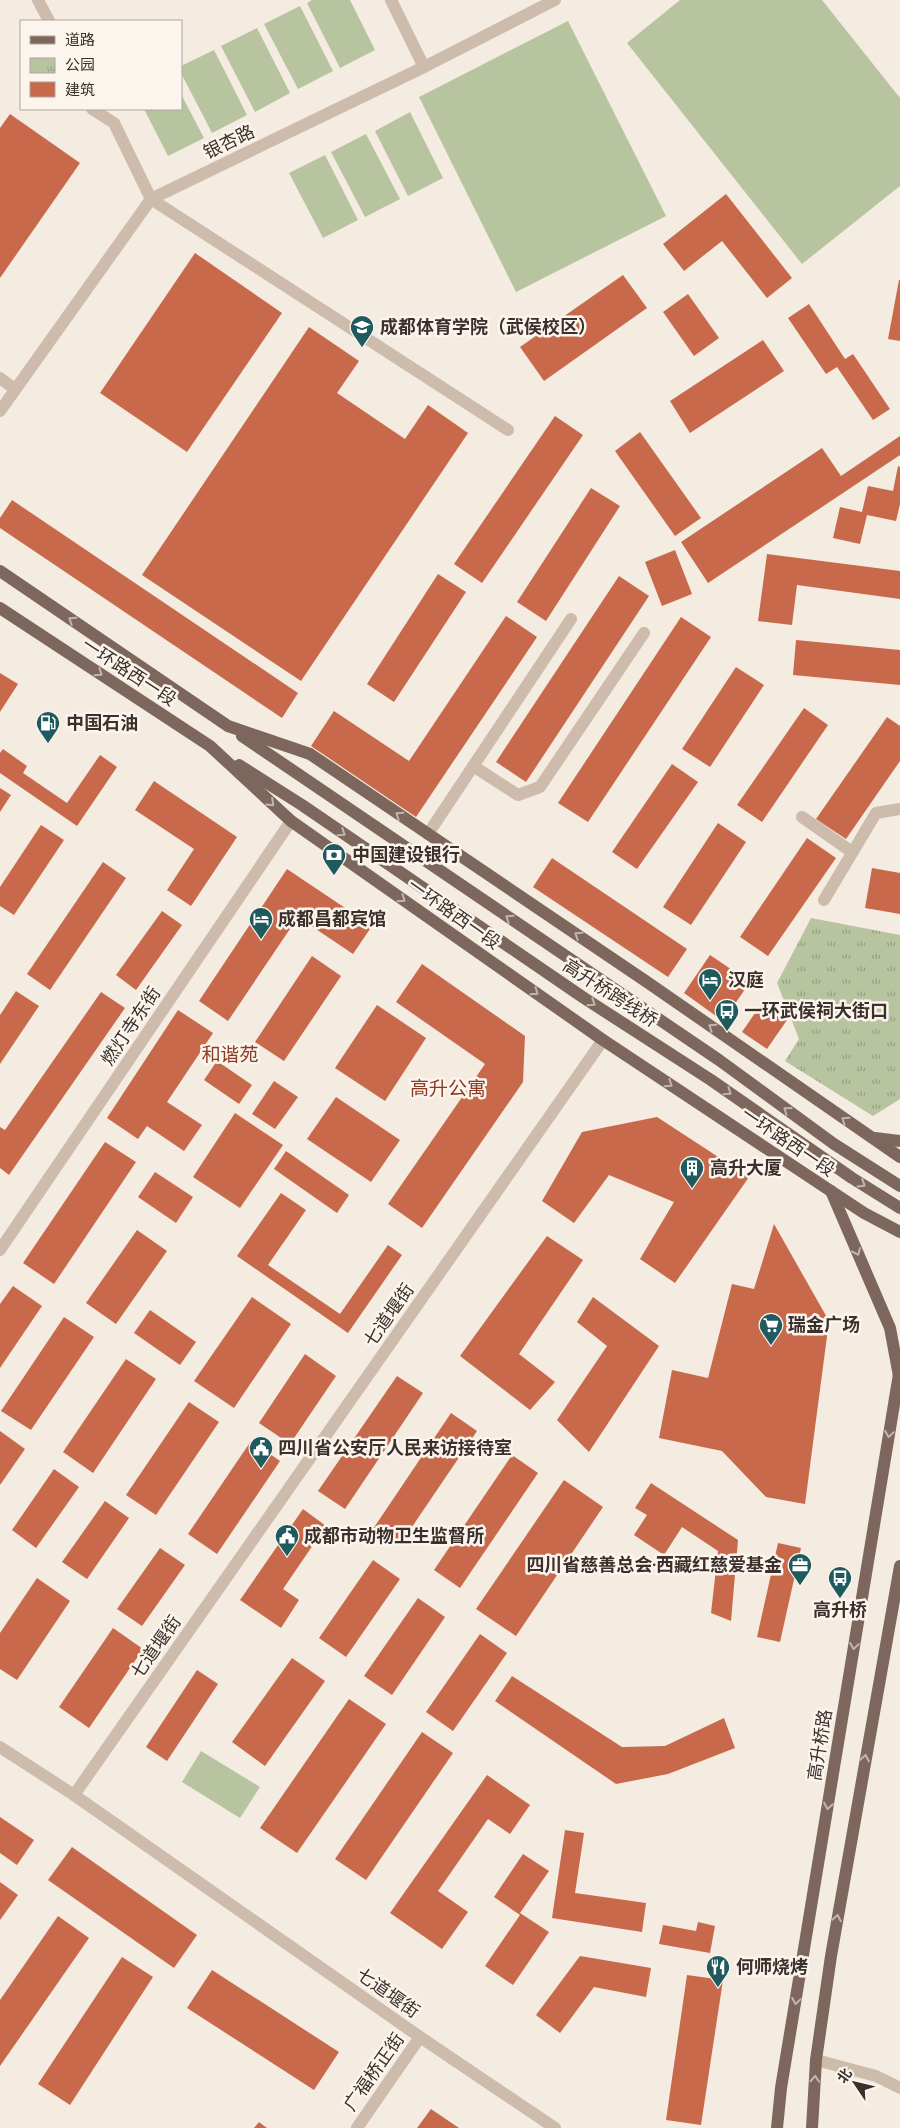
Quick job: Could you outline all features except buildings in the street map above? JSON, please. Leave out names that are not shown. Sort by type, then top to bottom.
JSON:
[{"type":"main road","name":"一环路西一段","points":[[0,571],[228,726],[310,754],[647,982],[900,1157]]},
{"type":"main road","name":"一环路西一段","points":[[0,608],[210,746],[291,821],[603,1040],[864,1213],[900,1232]]},
{"type":"main road","name":"高升桥跨线桥","points":[[228,726],[319,786],[719,1060],[834,1144],[900,1186]]},
{"type":"main road","name":"高升桥跨线桥","points":[[210,746],[302,805],[584,998],[710,1080],[852,1178],[900,1208]]},
{"type":"main road","points":[[871,1138],[900,1141]]},
{"type":"main road","points":[[830,1191],[890,1328],[899,1372]]},
{"type":"main road","name":"高升桥路","points":[[777,2128],[783,2078],[899,1372]]},
{"type":"main road","points":[[812,2128],[816,2060],[831,1956],[900,1566]]},
{"type":"street","points":[[38,0],[48,20]]},
{"type":"street","points":[[391,0],[424,67]]},
{"type":"street","name":"银杏路","points":[[0,411],[151,199],[424,67],[555,0]]},
{"type":"street","points":[[93,110],[114,124],[151,199],[508,430]]},
{"type":"street","points":[[0,378],[15,389]]},
{"type":"street","points":[[428,834],[571,619]]},
{"type":"street","points":[[473,766],[518,795],[540,787],[644,633]]},
{"type":"street","points":[[824,900],[876,813],[900,809]]},
{"type":"street","points":[[802,817],[852,852]]},
{"type":"street","name":"燃灯寺东街","points":[[0,1250],[291,821]]},
{"type":"street","name":"七道堰街","points":[[555,2128],[420,2037],[74,1795],[603,1040]]},
{"type":"street","points":[[0,1747],[74,1795]]},
{"type":"street","name":"广福桥正街","points":[[357,2128],[420,2037]]},
{"type":"street","points":[[816,2060],[876,2076],[900,2088]]},
{"type":"green space","points":[[312,0],[350,0],[375,50],[340,68],[307,3]]},
{"type":"green space","points":[[680,0],[822,0],[900,98],[900,186],[802,264],[627,43]]},
{"type":"green space","points":[[300,6],[333,71],[298,89],[264,24]]},
{"type":"green space","points":[[568,21],[666,216],[516,292],[419,97]]},
{"type":"green space","points":[[257,28],[290,93],[255,112],[221,46]]},
{"type":"green space","points":[[214,50],[247,115],[212,133],[182,75],[182,66]]},
{"type":"green space","points":[[182,96],[204,138],[168,156],[145,110],[182,110]]},
{"type":"green space","points":[[410,112],[443,178],[408,196],[375,131]]},
{"type":"green space","points":[[366,134],[400,199],[365,217],[331,152]]},
{"type":"green space","points":[[325,155],[358,220],[323,238],[289,173]]},
{"type":"green space","points":[[811,918],[900,935],[900,1099],[873,1116],[785,1061],[799,1039],[777,983]]},
{"type":"green space","points":[[201,1751],[260,1787],[240,1818],[182,1782]]},
{"type":"place","name":"成都体育学院（武侯校区）","points":[[362,348]]},
{"type":"place","name":"中国石油","points":[[48,744]]},
{"type":"place","name":"中国建设银行","points":[[334,876]]},
{"type":"place","name":"成都昌都宾馆","points":[[261,940]]},
{"type":"place","name":"汉庭","points":[[710,1001]]},
{"type":"place","name":"一环武侯祠大街口","points":[[727,1032]]},
{"type":"place","name":"高升大厦","points":[[692,1189]]},
{"type":"place","name":"瑞金广场","points":[[771,1346]]},
{"type":"place","name":"四川省公安厅人民来访接待室","points":[[261,1469]]},
{"type":"place","name":"成都市动物卫生监督所","points":[[287,1557]]},
{"type":"place","name":"四川省慈善总会·西藏红慈爱基金","points":[[800,1586]]},
{"type":"place","name":"高升桥","points":[[840,1599]]},
{"type":"place","name":"何师烧烤","points":[[718,1988]]},
{"type":"district","name":"和谐苑","points":[[230,1054]]},
{"type":"district","name":"高升公寓","points":[[448,1088]]}]
